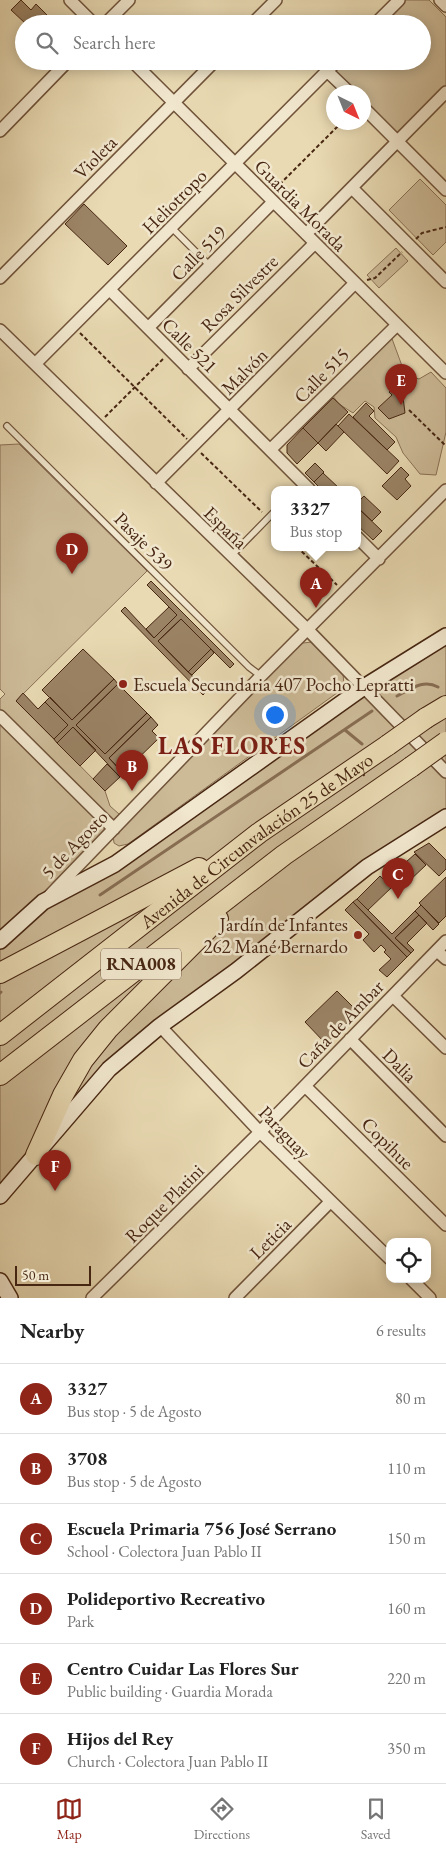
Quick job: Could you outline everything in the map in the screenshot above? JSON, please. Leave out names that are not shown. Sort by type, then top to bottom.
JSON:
[{"type":"highway","name":"Avenida de Circunvalación 25 de Mayo","points":[[0,1035],[259,833],[446,706]]},
{"type":"highway","name":"Avenida de Circunvalación 25 de Mayo","points":[[0,1075],[284,855],[446,742]]},
{"type":"highway","points":[[0,974],[158,891],[259,833]]},
{"type":"highway","points":[[36,1155],[63,1095],[83,1060],[108,1029],[284,855]]},
{"type":"main road","points":[[0,941],[43,902],[115,864],[364,687],[446,636]]},
{"type":"main road","points":[[0,1196],[36,1155],[64,1118],[109,1069],[160,1026],[236,970],[366,867],[446,817]]},
{"type":"main road","points":[[0,1281],[10,1298]]},
{"type":"street","points":[[70,0],[85,15]]},
{"type":"street","points":[[114,15],[129,0]]},
{"type":"street","points":[[261,15],[276,0]]},
{"type":"street","points":[[384,15],[399,0]]},
{"type":"street","points":[[440,0],[446,6]]},
{"type":"street","points":[[0,131],[59,70]]},
{"type":"street","name":"Guardia Morada","points":[[141,70],[446,373]]},
{"type":"street","name":"Violeta","points":[[0,278],[206,70]]},
{"type":"street","points":[[327,71],[341,85]]},
{"type":"street","name":"Heliotropo","points":[[35,364],[327,71]]},
{"type":"street","points":[[306,234],[444,96]]},
{"type":"street","points":[[371,115],[446,190]]},
{"type":"street","points":[[352,188],[446,282]]},
{"type":"street","name":"Calle 519","points":[[148,328],[210,266],[271,199]]},
{"type":"street","name":"Rosa Silvestre","points":[[188,369],[315,243]]},
{"type":"street","name":"Malvón","points":[[156,483],[355,283]]},
{"type":"street","name":"Calle 521","points":[[110,290],[270,450],[301,486]]},
{"type":"street","name":"Calle 515","points":[[270,450],[397,325]]},
{"type":"street","name":"España","points":[[0,330],[308,630],[446,772]]},
{"type":"street","name":"5 de Agosto","points":[[43,902],[261,676],[446,490]]},
{"type":"street","points":[[361,541],[379,559]]},
{"type":"street","points":[[0,716],[114,829]]},
{"type":"street","name":"Caña de Ambar","points":[[260,1132],[446,941]]},
{"type":"street","points":[[437,950],[446,960]]},
{"type":"street","points":[[393,996],[446,1048]]},
{"type":"street","name":"Paraguay","points":[[160,1026],[260,1132],[386,1256]]},
{"type":"street","name":"Dalia","points":[[350,1039],[446,1136]]},
{"type":"street","name":"Copihue","points":[[305,1086],[446,1225]]},
{"type":"street","name":"Roque Platini","points":[[92,1298],[260,1132]]},
{"type":"street","name":"Leticia","points":[[235,1298],[330,1202]]},
{"type":"street","points":[[415,1283],[430,1298]]},
{"type":"lane","points":[[172,228],[210,266]]},
{"type":"lane","name":"Pasaje 539","points":[[7,426],[249,667],[261,676]]},
{"type":"lane","points":[[231,556],[271,515]]},
{"type":"path","points":[[271,199],[335,130]]},
{"type":"path","points":[[355,283],[375,278],[422,233],[446,227]]},
{"type":"path","points":[[73,327],[268,518]]},
{"type":"path","points":[[97,425],[170,351]]},
{"type":"path","points":[[409,410],[446,446]]},
{"type":"path","points":[[302,551],[345,593]]},
{"type":"shaded area","points":[[405,0],[429,0],[446,17],[446,86],[397,134],[371,109],[371,85],[347,85],[335,72],[337,70],[431,70],[431,15],[391,15]]},
{"type":"shaded area","points":[[420,179],[446,205],[446,242],[433,255],[389,210]]},
{"type":"shaded area","points":[[396,248],[408,261],[379,288],[367,275]]},
{"type":"shaded area","points":[[391,336],[405,374],[419,379],[431,372],[446,388],[446,432],[436,475],[420,474],[403,453],[396,437],[375,418],[374,407],[365,401],[353,413],[339,404],[332,395]]},
{"type":"shaded area","points":[[19,444],[147,571],[16,701],[105,791],[110,806],[119,814],[29,908],[0,935],[0,699],[5,694],[0,689],[0,445]]},
{"type":"shaded area","points":[[446,636],[446,817],[109,1069],[0,1196],[0,941],[21,922],[115,864]]},
{"type":"shaded area","points":[[312,642],[343,674],[344,685],[341,690],[128,844],[119,846],[114,843],[113,835],[276,668],[303,643]]},
{"type":"building","points":[[21,0],[31,10],[36,4],[47,15],[16,15],[11,10]]},
{"type":"building","points":[[84,204],[127,246],[108,265],[65,224]]},
{"type":"building","points":[[397,386],[406,395],[403,397],[405,413],[389,419],[378,408],[392,395],[389,392]]},
{"type":"building","points":[[333,398],[348,412],[318,443],[303,428]]},
{"type":"building","points":[[366,403],[374,411],[369,416],[395,442],[387,450],[353,417]]},
{"type":"building","points":[[349,414],[399,461],[387,474],[338,426]]},
{"type":"building","points":[[336,424],[344,432],[326,451],[318,443]]},
{"type":"building","points":[[303,428],[318,443],[297,464],[287,453],[287,445]]},
{"type":"building","points":[[315,463],[324,472],[314,482],[305,473]]},
{"type":"building","points":[[401,467],[409,475],[405,479],[411,486],[397,500],[382,486]]},
{"type":"building","points":[[323,473],[337,486],[318,486],[314,482]]},
{"type":"building","points":[[364,496],[381,512],[372,521],[361,511],[361,499]]},
{"type":"building","points":[[361,511],[382,531],[373,540],[361,529]]},
{"type":"building","points":[[151,581],[234,664],[230,668],[181,619],[158,641],[207,691],[203,695],[121,611],[125,607],[154,638],[177,615],[147,585]]},
{"type":"building","points":[[169,607],[177,615],[154,638],[146,629]]},
{"type":"building","points":[[181,619],[211,649],[188,672],[158,641]]},
{"type":"building","points":[[83,649],[114,679],[72,720],[42,690]]},
{"type":"building","points":[[211,649],[214,653],[192,675],[188,672]]},
{"type":"building","points":[[114,679],[118,684],[76,725],[105,754],[147,713],[151,717],[109,758],[123,773],[120,777],[73,727],[57,743],[54,739],[68,725],[45,702],[50,697],[72,720]]},
{"type":"building","points":[[118,684],[147,713],[105,754],[76,725]]},
{"type":"building","points":[[23,693],[38,709],[45,702],[68,725],[54,739],[16,701]]},
{"type":"building","points":[[151,717],[158,725],[152,731],[159,738],[123,773],[109,758]]},
{"type":"building","points":[[73,727],[96,750],[80,766],[57,743]]},
{"type":"building","points":[[107,764],[120,777],[105,791],[93,779]]},
{"type":"building","points":[[429,843],[446,860],[446,869],[439,876],[414,852]]},
{"type":"building","points":[[415,854],[426,865],[408,882],[397,870]]},
{"type":"building","points":[[380,876],[392,887],[368,910],[357,899]]},
{"type":"building","points":[[446,877],[446,916],[439,923],[419,903]]},
{"type":"building","points":[[357,899],[392,934],[415,911],[419,915],[395,938],[411,953],[407,957],[353,902]]},
{"type":"building","points":[[353,902],[407,957],[387,977],[379,970],[391,959],[384,952],[386,950],[381,945],[374,952],[363,940],[369,934],[345,910]]},
{"type":"building","points":[[421,905],[439,924],[433,930],[415,911]]},
{"type":"building","points":[[419,915],[427,923],[407,943],[414,950],[411,953],[395,938]]},
{"type":"building","points":[[337,991],[358,1012],[326,1044],[305,1022]]},
{"type":"waterway","points":[[397,696],[422,684],[438,687]]},
{"type":"waterway","points":[[100,895],[372,711]]},
{"type":"waterway","points":[[345,730],[362,744]]},
{"type":"place","name":"Centro Cuidar Las Flores Sur","points":[[401,405]]},
{"type":"place","name":"Polideportivo Recreativo","points":[[72,574]]},
{"type":"place","name":"3327","points":[[316,608]]},
{"type":"place","name":"Escuela Secundaria 407 Pocho Lepratti","points":[[123,684]]},
{"type":"place","name":"3708","points":[[132,791]]},
{"type":"place","name":"Escuela Primaria 756 José Serrano","points":[[398,899]]},
{"type":"place","name":"Jardín de Infantes 262 Mané Bernardo","points":[[358,935]]},
{"type":"place","name":"Hijos del Rey","points":[[55,1191]]},
{"type":"district","name":"LAS FLORES","points":[[232,746]]}]
